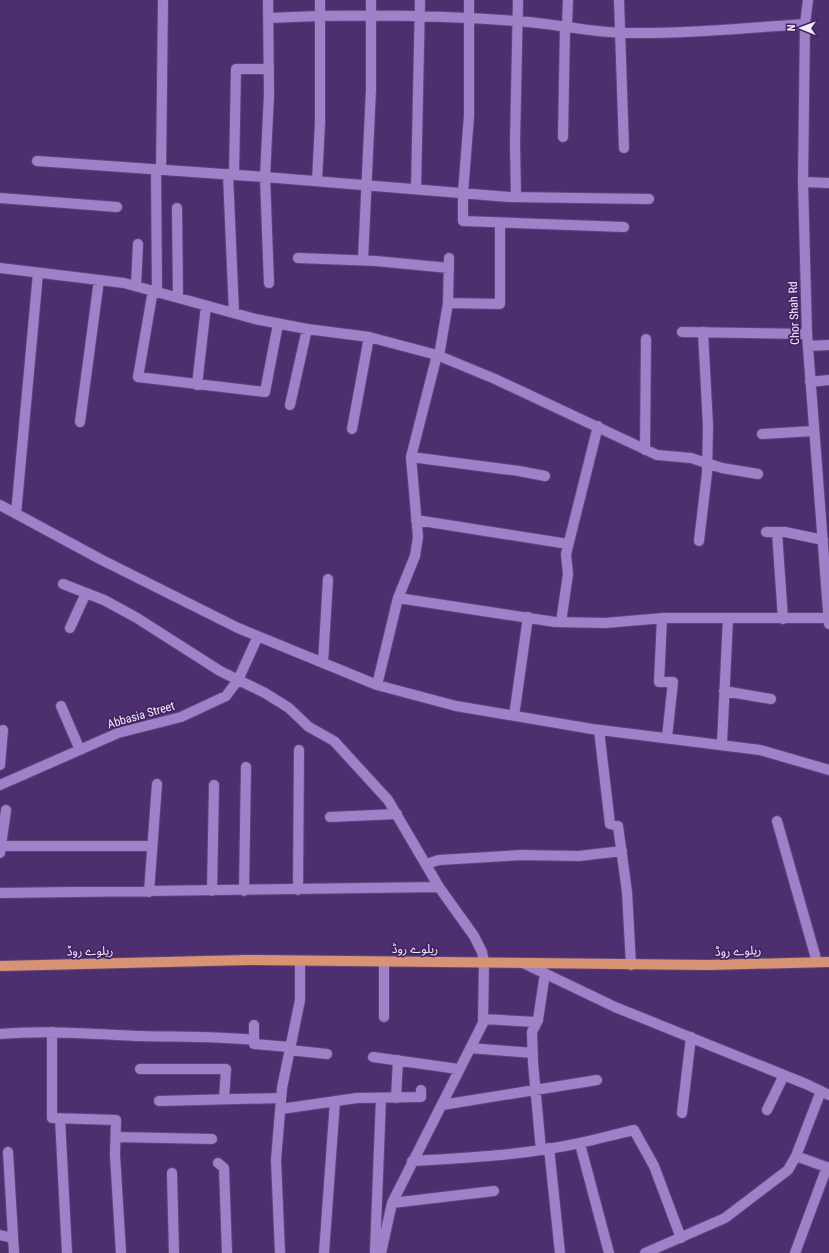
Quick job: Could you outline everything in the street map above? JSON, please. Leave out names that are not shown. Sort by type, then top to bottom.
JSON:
[{"type":"main road","name":"ریلوے روڈ","points":[[0,966],[248,960],[631,965],[829,962]]},
{"type":"street","points":[[163,0],[155,291],[138,377],[265,392],[278,324]]},
{"type":"street","points":[[268,0],[269,69],[265,177],[269,283]]},
{"type":"street","points":[[317,181],[320,123],[320,0]]},
{"type":"street","points":[[363,260],[371,89],[371,0]]},
{"type":"street","points":[[416,189],[421,17],[420,0]]},
{"type":"street","points":[[469,0],[469,116],[463,193],[463,221],[624,227]]},
{"type":"street","points":[[516,197],[518,0]]},
{"type":"street","points":[[563,137],[568,0]]},
{"type":"street","points":[[619,0],[624,148]]},
{"type":"street","name":"Chor Shah Rd","points":[[808,0],[806,24],[803,182],[807,334],[814,431],[825,505],[823,540],[828,589],[829,624]]},
{"type":"street","points":[[268,18],[320,15],[468,18],[518,21],[620,32],[691,32],[806,24]]},
{"type":"street","points":[[234,313],[231,174],[236,69],[269,69]]},
{"type":"street","points":[[37,161],[231,174],[516,197],[649,199]]},
{"type":"street","points":[[803,182],[829,183]]},
{"type":"street","points":[[0,198],[117,206]]},
{"type":"street","points":[[177,208],[178,298]]},
{"type":"street","points":[[448,303],[500,304],[500,223]]},
{"type":"street","points":[[136,286],[138,244]]},
{"type":"street","points":[[298,258],[449,263],[448,303],[438,356],[411,457],[418,537],[415,556],[398,598],[377,685]]},
{"type":"street","points":[[0,268],[136,286],[206,306],[278,324],[369,337],[438,356],[495,379],[657,455],[691,458],[722,468],[758,474]]},
{"type":"street","points":[[16,514],[38,272]]},
{"type":"street","points":[[80,422],[99,280]]},
{"type":"street","points":[[197,385],[206,306]]},
{"type":"street","points":[[290,405],[307,329]]},
{"type":"street","points":[[682,332],[807,334]]},
{"type":"street","points":[[699,542],[707,462],[708,426],[703,332]]},
{"type":"street","points":[[352,429],[369,337]]},
{"type":"street","points":[[645,450],[646,340]]},
{"type":"street","points":[[808,346],[829,345]]},
{"type":"street","points":[[810,382],[829,380]]},
{"type":"street","points":[[561,622],[568,574],[566,554],[598,426]]},
{"type":"street","points":[[762,434],[814,431]]},
{"type":"street","points":[[411,457],[519,471],[545,476]]},
{"type":"street","points":[[0,505],[176,598],[258,636],[377,685],[428,700],[514,716],[600,730],[667,737],[760,750],[829,770]]},
{"type":"street","points":[[416,520],[568,544]]},
{"type":"street","points":[[766,532],[777,532],[823,540]]},
{"type":"street","points":[[777,532],[783,619]]},
{"type":"street","points":[[323,663],[328,579]]},
{"type":"street","points":[[64,584],[104,600],[137,618],[220,671],[265,693],[289,708],[308,727],[334,741],[388,800],[439,887],[474,936],[482,952],[484,962],[483,1023],[392,1203],[376,1253]]},
{"type":"street","points":[[70,628],[86,593]]},
{"type":"street","points":[[398,598],[561,622],[605,623],[662,618],[828,618]]},
{"type":"street","points":[[514,716],[528,617]]},
{"type":"street","points":[[662,618],[659,682],[673,682],[667,737]]},
{"type":"street","points":[[722,744],[728,618]]},
{"type":"street","name":"Abbasia Street","points":[[0,785],[118,733],[181,718],[226,696],[238,680],[258,636]]},
{"type":"street","points":[[724,691],[771,699]]},
{"type":"street","points":[[61,706],[80,750]]},
{"type":"street","points":[[0,765],[3,730]]},
{"type":"street","points":[[600,730],[610,824],[618,826],[628,892],[631,965]]},
{"type":"street","points":[[298,890],[300,750]]},
{"type":"street","points":[[244,891],[246,766]]},
{"type":"street","points":[[149,892],[157,784]]},
{"type":"street","points":[[212,891],[214,785]]},
{"type":"street","points":[[6,810],[0,849],[152,846]]},
{"type":"street","points":[[330,817],[397,814]]},
{"type":"street","points":[[777,821],[817,962]]},
{"type":"street","points":[[426,864],[439,860],[520,855],[579,856],[622,851]]},
{"type":"street","points":[[0,893],[244,891],[439,887]]},
{"type":"street","points":[[280,1253],[276,1160],[281,1098],[289,1049],[300,1000],[300,961]]},
{"type":"street","points":[[384,962],[384,1017]]},
{"type":"street","points":[[523,963],[615,1007],[825,1093],[788,1170],[725,1218],[645,1253]]},
{"type":"street","points":[[545,973],[541,1006],[532,1032],[533,1053],[536,1090],[560,1253]]},
{"type":"street","points":[[483,1019],[536,1022]]},
{"type":"street","points":[[254,1024],[254,1044],[327,1054]]},
{"type":"street","points":[[0,1034],[32,1031],[225,1037],[254,1040]]},
{"type":"street","points":[[52,1032],[52,1118],[116,1120],[115,1155],[121,1253]]},
{"type":"street","points":[[682,1113],[691,1037]]},
{"type":"street","points":[[470,1048],[533,1053]]},
{"type":"street","points":[[373,1057],[458,1070]]},
{"type":"street","points":[[396,1098],[398,1060]]},
{"type":"street","points":[[140,1069],[226,1069],[224,1099]]},
{"type":"street","points":[[767,1110],[784,1075]]},
{"type":"street","points":[[442,1105],[597,1080]]},
{"type":"street","points":[[280,1109],[357,1098],[421,1097],[421,1090]]},
{"type":"street","points":[[159,1101],[281,1098]]},
{"type":"street","points":[[376,1253],[381,1098]]},
{"type":"street","points":[[324,1253],[335,1101]]},
{"type":"street","points":[[60,1118],[67,1253]]},
{"type":"street","points":[[412,1161],[467,1158],[545,1149],[580,1144],[634,1130],[654,1166],[681,1238]]},
{"type":"street","points":[[116,1137],[212,1139]]},
{"type":"street","points":[[580,1144],[609,1253]]},
{"type":"street","points":[[8,1152],[14,1253]]},
{"type":"street","points":[[795,1253],[828,1168],[796,1156]]},
{"type":"street","points":[[218,1163],[224,1168],[227,1253]]},
{"type":"street","points":[[172,1173],[174,1253]]},
{"type":"street","points":[[392,1203],[494,1191]]},
{"type":"street","points":[[0,1235],[13,1238]]}]
